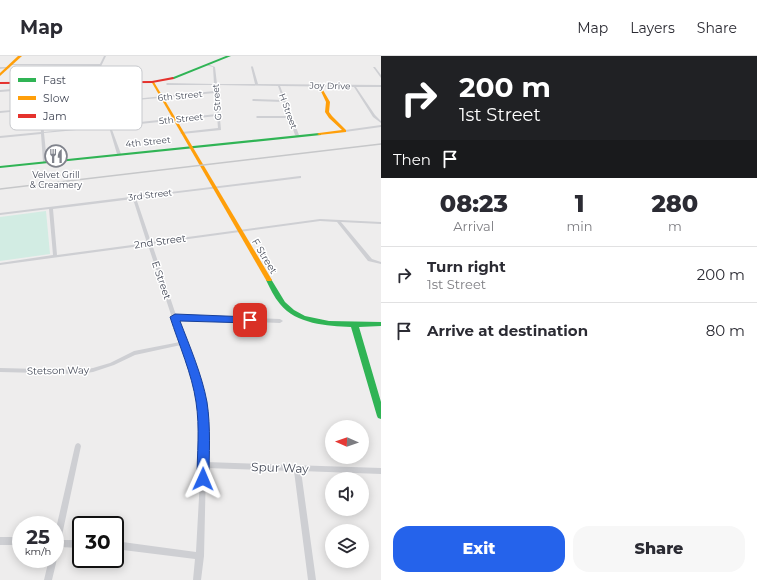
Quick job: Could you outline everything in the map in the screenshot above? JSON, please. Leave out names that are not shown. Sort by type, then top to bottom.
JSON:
[{"type":"main road","points":[[11,66],[20,56]]},
{"type":"main road","points":[[142,82],[152,82],[178,77],[229,56]]},
{"type":"main road","points":[[0,75],[10,67]]},
{"type":"main road","points":[[0,82],[10,83]]},
{"type":"main road","name":"F Street","points":[[152,82],[182,132],[205,177],[212,184],[283,304],[296,314],[321,322],[381,324]]},
{"type":"main road","points":[[319,86],[328,102],[327,112],[330,117],[345,131]]},
{"type":"main road","name":"4th Street","points":[[0,167],[119,154],[191,149],[297,135],[345,131]]},
{"type":"main road","points":[[354,323],[381,416]]},
{"type":"street","points":[[11,66],[101,65],[105,56]]},
{"type":"street","name":"G Street","points":[[182,132],[220,129],[214,67],[208,64]]},
{"type":"street","points":[[0,68],[10,66]]},
{"type":"street","points":[[252,67],[256,85]]},
{"type":"street","points":[[374,67],[381,77]]},
{"type":"street","name":"Joy Drive","points":[[167,84],[355,87],[381,86]]},
{"type":"street","name":"H Street","points":[[279,86],[297,135]]},
{"type":"street","points":[[355,87],[374,116],[381,122]]},
{"type":"street","points":[[0,91],[10,89]]},
{"type":"street","name":"6th Street","points":[[142,99],[216,92]]},
{"type":"street","points":[[253,100],[284,101]]},
{"type":"street","name":"6th Street","points":[[0,112],[10,111]]},
{"type":"street","name":"5th Street","points":[[142,123],[218,115]]},
{"type":"street","points":[[257,117],[290,117]]},
{"type":"street","points":[[345,131],[381,126]]},
{"type":"street","points":[[43,130],[45,162]]},
{"type":"street","name":"5th Street","points":[[0,137],[72,130]]},
{"type":"street","points":[[111,130],[119,154]]},
{"type":"street","name":"3rd Street","points":[[0,214],[134,197],[212,184],[300,177]]},
{"type":"street","name":"E Street","points":[[134,197],[175,317],[202,403],[204,419],[203,465],[200,556],[197,580]]},
{"type":"street","points":[[51,208],[56,256]]},
{"type":"street","name":"2nd Street","points":[[0,264],[320,220],[381,223]]},
{"type":"street","points":[[338,221],[370,260],[381,263]]},
{"type":"street","points":[[175,317],[280,321]]},
{"type":"street","name":"Stetson Way","points":[[0,370],[79,372],[93,370],[112,364],[134,353],[183,343]]},
{"type":"street","points":[[62,516],[78,446]]},
{"type":"street","name":"Spur Way","points":[[203,465],[381,471]]},
{"type":"street","points":[[297,468],[312,580]]},
{"type":"street","points":[[0,540],[12,541]]},
{"type":"street","points":[[124,546],[200,556]]},
{"type":"street","points":[[48,580],[51,568]]},
{"type":"green space","points":[[46,211],[50,254],[0,261],[0,217]]},
{"type":"railway","points":[[0,189],[381,144]]},
{"type":"traffic: fast","points":[[173,78],[229,56]]},
{"type":"traffic: fast","points":[[0,167],[319,134]]},
{"type":"traffic: fast","points":[[269,280],[283,304],[292,312],[303,317],[329,323],[381,324]]},
{"type":"traffic: fast","points":[[354,323],[381,416]]},
{"type":"traffic: slow","points":[[0,75],[20,56]]},
{"type":"traffic: slow","points":[[152,82],[269,280]]},
{"type":"traffic: slow","points":[[319,86],[328,102],[327,112],[330,117],[345,131],[319,134]]},
{"type":"traffic: jam","points":[[142,82],[152,82],[173,78]]},
{"type":"traffic: jam","points":[[0,83],[10,83]]},
{"type":"place","name":"Velvet Grill & Creamery","points":[[56,156]]},
{"type":"route","points":[[203,479],[204,419],[202,403],[175,317],[250,320]]}]
